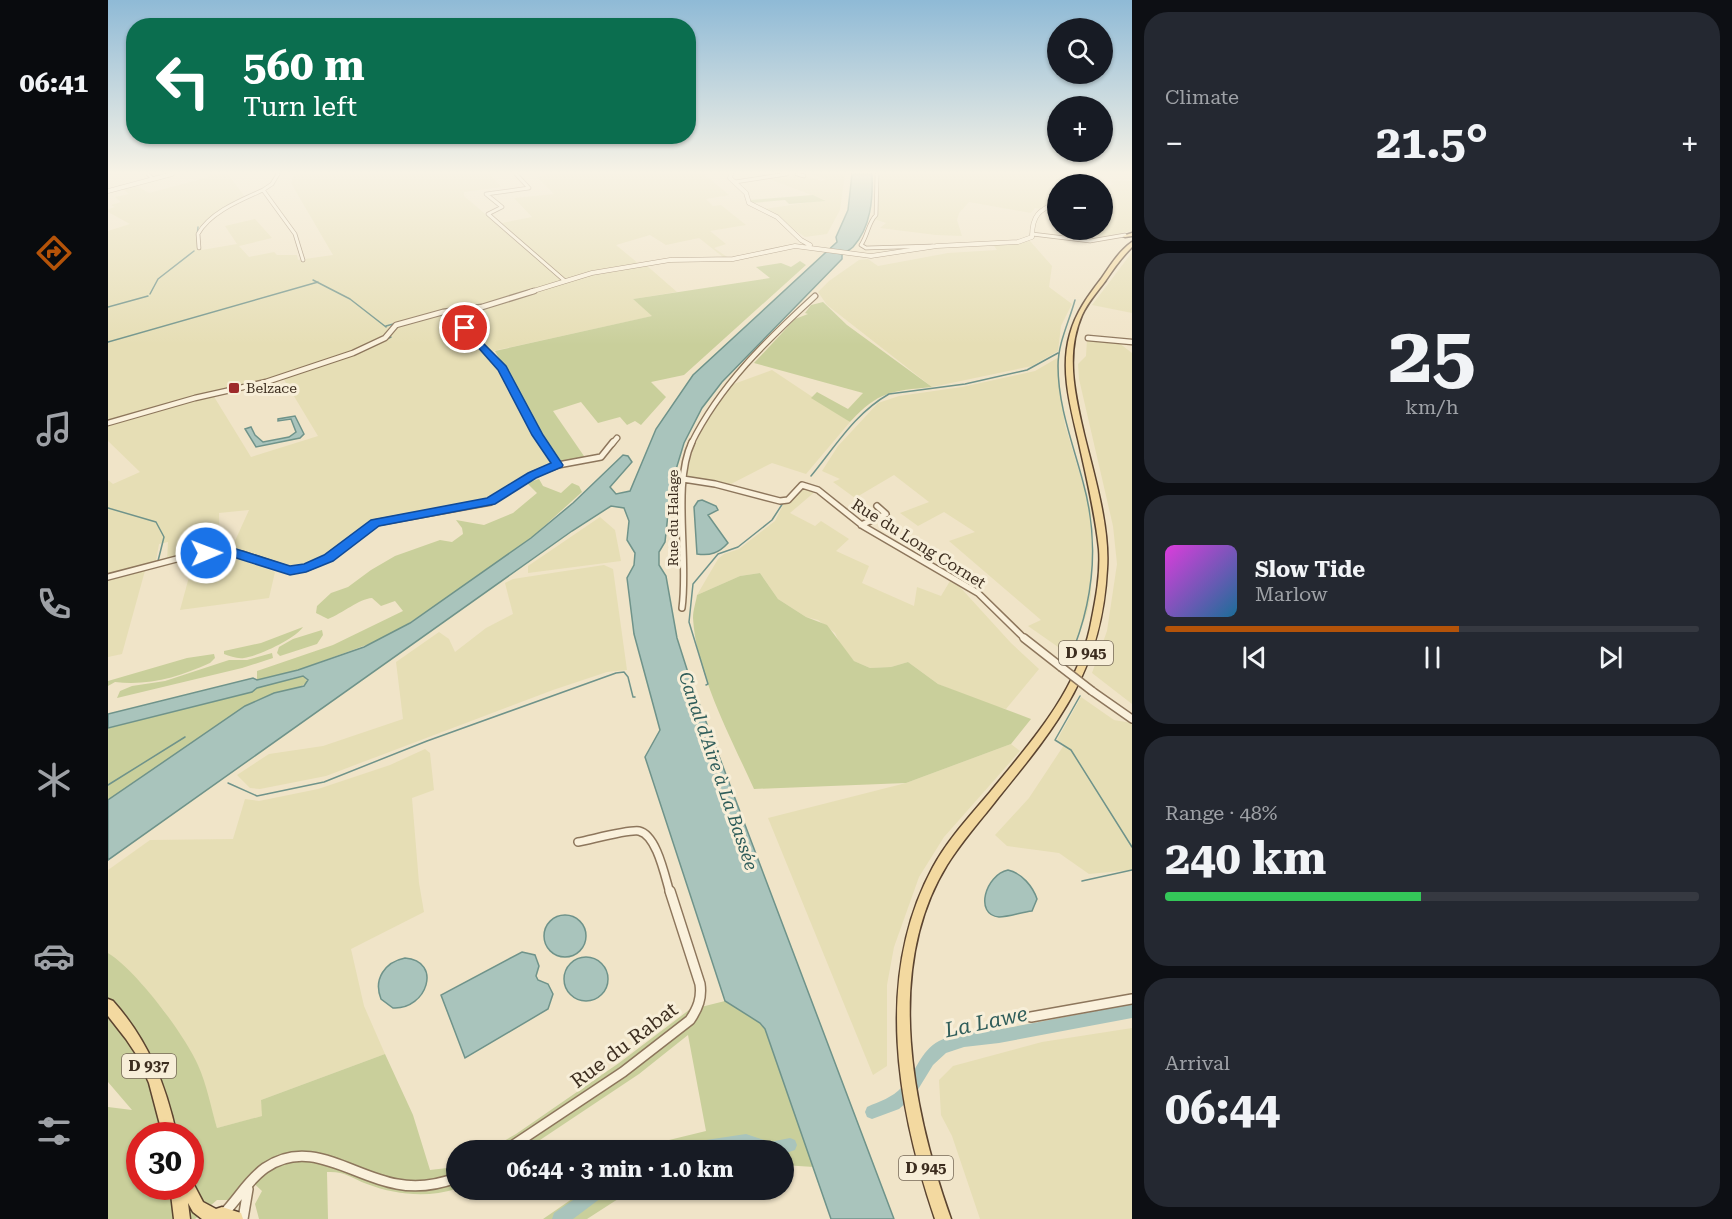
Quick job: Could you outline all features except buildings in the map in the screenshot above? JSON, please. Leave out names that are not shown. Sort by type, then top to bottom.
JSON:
[{"type":"main road","name":"D 945","points":[[943,1219],[930,1184],[914,1115],[903,1031],[906,973],[917,919],[936,873],[965,830],[1050,726],[1080,670],[1093,634],[1100,597],[1103,553],[1098,517],[1073,404],[1068,364],[1072,333],[1080,314],[1129,240]]},
{"type":"main road","name":"D 937","points":[[108,1006],[132,1034],[154,1076],[166,1122]]},
{"type":"main road","points":[[180,1200],[182,1219]]},
{"type":"main road","points":[[194,1200],[198,1207],[219,1217]]},
{"type":"street","points":[[199,248],[200,231]]},
{"type":"street","points":[[293,231],[303,260]]},
{"type":"street","points":[[508,231],[565,281]]},
{"type":"street","points":[[791,231],[801,240],[818,247]]},
{"type":"street","points":[[869,231],[861,245],[866,248],[916,248]]},
{"type":"street","points":[[108,423],[206,395],[255,385],[353,353],[385,338],[396,325],[482,307],[592,273],[656,261],[732,259],[795,246],[818,247],[848,254],[871,256],[934,246],[1018,242],[1030,239],[1032,231]]},
{"type":"street","points":[[1032,234],[1090,241],[1116,236],[1129,240]]},
{"type":"street","points":[[795,246],[801,240]]},
{"type":"street","name":"Rue du Halage","points":[[682,608],[686,588],[683,470],[692,443],[714,402],[736,376],[815,296]]},
{"type":"street","points":[[451,312],[502,368],[538,435],[558,465]]},
{"type":"street","points":[[1088,338],[1132,342]]},
{"type":"street","points":[[108,577],[188,556],[218,552],[242,554],[290,570],[306,568],[329,558],[375,523],[491,502],[532,475],[558,465],[601,457],[611,442],[617,438]]},
{"type":"street","name":"Rue du Long Cornet","points":[[683,479],[714,484],[780,501],[788,500],[802,485],[816,488],[861,525],[978,593],[1020,635],[1132,719]]},
{"type":"street","points":[[861,525],[886,514],[877,506]]},
{"type":"street","name":"Rue du Rabat","points":[[521,1140],[623,1072],[698,1010],[702,997],[700,984],[660,863],[648,836],[638,831],[578,842]]},
{"type":"street","points":[[1031,1017],[1132,999]]},
{"type":"street","points":[[219,1217],[266,1168],[300,1155],[320,1156],[377,1179],[414,1186],[446,1180]]},
{"type":"street","points":[[243,1219],[248,1189]]},
{"type":"shaded area","points":[[108,231],[200,231],[197,238],[202,250],[237,244],[228,231],[266,231],[272,238],[239,246],[249,257],[274,252],[277,255],[297,255],[298,260],[333,255],[319,231],[711,231],[726,244],[714,248],[727,257],[723,257],[699,238],[666,245],[650,235],[616,245],[639,264],[591,272],[485,305],[431,313],[392,323],[382,338],[352,351],[275,377],[185,398],[108,421]]},
{"type":"shaded area","points":[[796,231],[829,231],[827,234],[805,237]]},
{"type":"shaded area","points":[[903,231],[960,231],[962,236],[936,235]]},
{"type":"shaded area","points":[[1113,231],[1132,231],[1113,235]]},
{"type":"shaded area","points":[[1030,241],[1052,266],[1049,287],[1072,304],[1061,326],[1058,351],[1032,366],[932,387],[827,305],[818,292],[829,281],[859,260],[868,259],[878,266],[948,253],[997,250],[992,243]]},
{"type":"shaded area","points":[[1132,252],[1132,313],[1092,305],[1108,284]]},
{"type":"shaded area","points":[[646,265],[677,292],[633,299],[653,316],[488,352],[502,368],[558,465],[532,475],[499,498],[375,523],[319,564],[290,570],[230,552],[249,510],[219,513],[220,556],[236,558],[275,572],[269,598],[180,610],[195,555],[167,562],[168,542],[159,544],[156,561],[146,567],[122,654],[108,657],[108,480],[113,484],[140,472],[108,441],[108,424],[213,395],[251,457],[318,436],[283,378],[385,340],[391,336],[393,328],[429,316],[535,292],[594,273]]},
{"type":"shaded area","points":[[1087,340],[1119,343],[1132,353],[1132,704],[1092,673],[1107,631],[1117,564],[1113,526],[1079,379],[1078,364],[1086,356]]},
{"type":"shaded area","points":[[1059,357],[1059,383],[1065,425],[1091,511],[1092,533],[1091,595],[1087,613],[1071,656],[1028,626],[1041,620],[949,541],[975,532],[944,512],[918,526],[900,513],[929,502],[894,475],[855,498],[833,482],[840,479],[822,471],[838,446],[878,403],[899,396],[962,387],[1035,371]]},
{"type":"shaded area","points":[[772,370],[850,422],[806,474],[772,463],[729,485],[686,476],[694,446],[709,416],[731,385]]},
{"type":"shaded area","points":[[802,487],[817,490],[790,513],[815,526],[821,521],[849,539],[836,551],[869,566],[862,583],[914,606],[917,587],[941,596],[950,581],[959,586],[1011,643],[1039,669],[1006,709],[989,705],[938,684],[908,662],[891,667],[870,668],[854,661],[841,646],[835,633],[818,620],[806,617],[778,599],[760,573],[740,576],[697,595],[718,559],[724,554],[739,549],[775,521],[784,503]]},
{"type":"shaded area","points":[[600,517],[615,530],[621,561],[528,573],[528,566]]},
{"type":"shaded area","points":[[604,565],[613,569],[627,670],[607,672],[553,690],[326,776],[260,789],[250,788],[237,775],[269,754],[323,746],[403,719],[396,662],[439,632],[449,639],[455,652],[486,628],[513,614],[505,583],[513,579]]},
{"type":"shaded area","points":[[1081,697],[1114,720],[1132,723],[1132,870],[1089,874],[1059,853],[1007,846],[995,835],[1029,798],[1064,745],[1057,740]]},
{"type":"shaded area","points":[[1011,744],[1020,751],[944,837],[919,877],[894,947],[887,985],[887,1066],[873,1075],[768,818],[906,783]]},
{"type":"shaded area","points":[[425,749],[430,753],[434,790],[412,798],[419,883],[424,912],[351,949],[364,1006],[385,1054],[261,1100],[263,1116],[217,1128],[198,1065],[164,1011],[141,983],[108,953],[108,870],[150,840],[233,839],[245,799],[259,801],[318,789],[390,765]]},
{"type":"shaded area","points":[[1132,1028],[1132,1219],[980,1219],[952,1136],[941,1115],[939,1080],[953,1066],[1042,1042]]},
{"type":"green space","points":[[800,261],[806,265],[684,375],[651,382],[666,397],[641,425],[635,421],[627,425],[620,417],[598,423],[581,402],[553,411],[586,459],[560,462],[543,439],[495,351],[652,316],[633,299],[770,278],[756,267],[781,263],[791,267]]},
{"type":"green space","points":[[823,302],[847,325],[932,387],[886,394],[869,404],[850,422],[811,398],[817,392],[848,409],[863,393],[754,363],[795,319],[808,314],[805,313],[811,305]]},
{"type":"green space","points":[[539,479],[543,486],[561,493],[572,483],[579,486],[582,492],[531,538],[489,570],[388,637],[298,670],[257,680],[257,671],[333,645],[403,611],[395,601],[381,606],[372,598],[328,619],[316,613],[317,606],[331,593],[348,587],[395,556],[440,540],[452,542],[463,534],[456,520],[484,525],[513,513],[537,493],[527,483]]},
{"type":"green space","points":[[760,573],[778,599],[806,617],[827,625],[854,661],[870,668],[891,667],[908,662],[938,684],[1031,719],[1011,744],[906,783],[754,789],[725,727],[708,683],[696,639],[693,612],[697,595],[740,576]]},
{"type":"green space","points":[[303,627],[285,641],[251,657],[241,658],[224,654],[224,651],[261,643]]},
{"type":"green space","points":[[322,630],[323,635],[317,644],[280,656],[277,653],[279,647],[293,639]]},
{"type":"green space","points":[[272,653],[273,658],[242,668],[117,698],[120,691],[132,686],[165,681],[229,660],[247,660]]},
{"type":"green space","points":[[214,654],[215,658],[210,663],[175,676],[140,683],[115,682],[108,686],[108,681],[187,658]]},
{"type":"green space","points":[[303,676],[308,682],[295,690],[274,693],[245,706],[108,800],[108,728],[252,692],[257,688]]},
{"type":"green space","points":[[108,953],[146,988],[182,1037],[201,1073],[217,1128],[262,1116],[261,1100],[385,1054],[413,1115],[430,1170],[446,1168],[446,1192],[434,1194],[400,1193],[378,1188],[343,1174],[327,1172],[328,1219],[259,1219],[255,1204],[262,1191],[247,1177],[230,1200],[217,1200],[195,1219],[108,1219],[108,1107],[132,1110],[108,1082]]},
{"type":"green space","points":[[725,1001],[760,1023],[765,1029],[814,1167],[794,1166],[794,1140],[669,1140],[706,1131],[688,1035],[639,1074],[540,1140],[506,1140],[619,1063],[689,1010]]},
{"type":"green space","points":[[571,1200],[616,1200],[587,1219],[543,1219]]},
{"type":"water","name":"Canal d'Aire à La Bassée","points":[[839,231],[864,231],[853,247],[842,255],[842,259],[722,382],[702,408],[684,443],[671,486],[665,542],[659,552],[659,565],[666,576],[677,638],[691,682],[894,1219],[831,1219],[765,1029],[760,1023],[725,1001],[645,757],[660,730],[634,634],[627,578],[634,565],[635,553],[627,540],[629,521],[624,508],[611,506],[572,531],[108,860],[108,800],[245,706],[274,693],[304,686],[308,680],[303,676],[257,688],[252,692],[108,728],[108,714],[253,678],[257,680],[298,670],[364,647],[410,623],[531,538],[573,503],[623,455],[628,456],[632,462],[610,487],[616,494],[630,491],[656,429],[693,375],[837,242]]},
{"type":"water","points":[[295,416],[304,434],[300,438],[256,447],[245,429],[251,427],[255,435],[263,442],[289,437],[296,432],[291,419],[278,421],[278,419]]},
{"type":"water","points":[[702,500],[716,506],[718,510],[708,515],[728,543],[718,551],[706,555],[697,554],[694,507],[698,501]]},
{"type":"water","points":[[1008,870],[1018,874],[1026,881],[1037,899],[1032,911],[999,917],[991,915],[985,903],[988,887],[1000,873]]},
{"type":"water","points":[[565,915],[580,921],[586,936],[580,951],[565,957],[550,951],[544,936],[550,921]]},
{"type":"water","points":[[522,952],[535,955],[539,966],[536,976],[538,980],[548,984],[553,994],[548,1009],[465,1058],[441,995]]},
{"type":"water","points":[[586,957],[602,963],[608,979],[602,995],[586,1001],[570,995],[564,979],[570,963]]},
{"type":"water","points":[[405,958],[417,961],[424,967],[427,976],[426,985],[422,994],[415,1001],[405,1007],[393,1008],[381,999],[380,978],[382,972],[392,963]]},
{"type":"waterway","points":[[197,237],[198,231]]},
{"type":"waterway","points":[[150,294],[158,279],[194,251]]},
{"type":"waterway","points":[[313,280],[317,282]]},
{"type":"waterway","points":[[108,342],[317,282]]},
{"type":"waterway","points":[[317,282],[350,299],[386,327]]},
{"type":"waterway","points":[[108,307],[148,296]]},
{"type":"waterway","points":[[1069,660],[1089,594],[1093,550],[1088,505],[1060,396],[1058,366],[1060,349],[1075,300]]},
{"type":"waterway","points":[[386,326],[397,323]]},
{"type":"waterway","points":[[373,346],[391,337]]},
{"type":"waterway","points":[[811,476],[856,421],[889,394],[965,384],[1027,370],[1058,353]]},
{"type":"waterway","name":"Canal d'Aire à La Bassée","points":[[706,685],[708,684],[689,622],[693,584],[718,554],[738,547],[772,520],[783,503]]},
{"type":"waterway","points":[[108,508],[156,522],[164,537],[158,561]]},
{"type":"waterway","points":[[228,783],[257,796],[324,782],[427,741],[616,673],[624,672],[628,677],[633,697],[635,697]]},
{"type":"waterway","points":[[1080,696],[1055,740],[1071,750],[1132,847]]},
{"type":"waterway","points":[[108,785],[185,737]]},
{"type":"waterway","points":[[1082,881],[1132,870]]},
{"type":"waterway","name":"La Lawe","points":[[872,1112],[894,1104],[909,1091],[928,1060],[942,1047],[964,1040],[999,1036],[1132,1011]]},
{"type":"waterway","name":"La Lawe","points":[[560,1219],[586,1200]]},
{"type":"place","name":"Belzace","points":[[234,388]]},
{"type":"route","points":[[206,553],[230,552],[290,570],[306,568],[329,558],[368,526],[375,523],[491,502],[532,475],[558,465],[538,435],[502,368],[465,328]]}]
